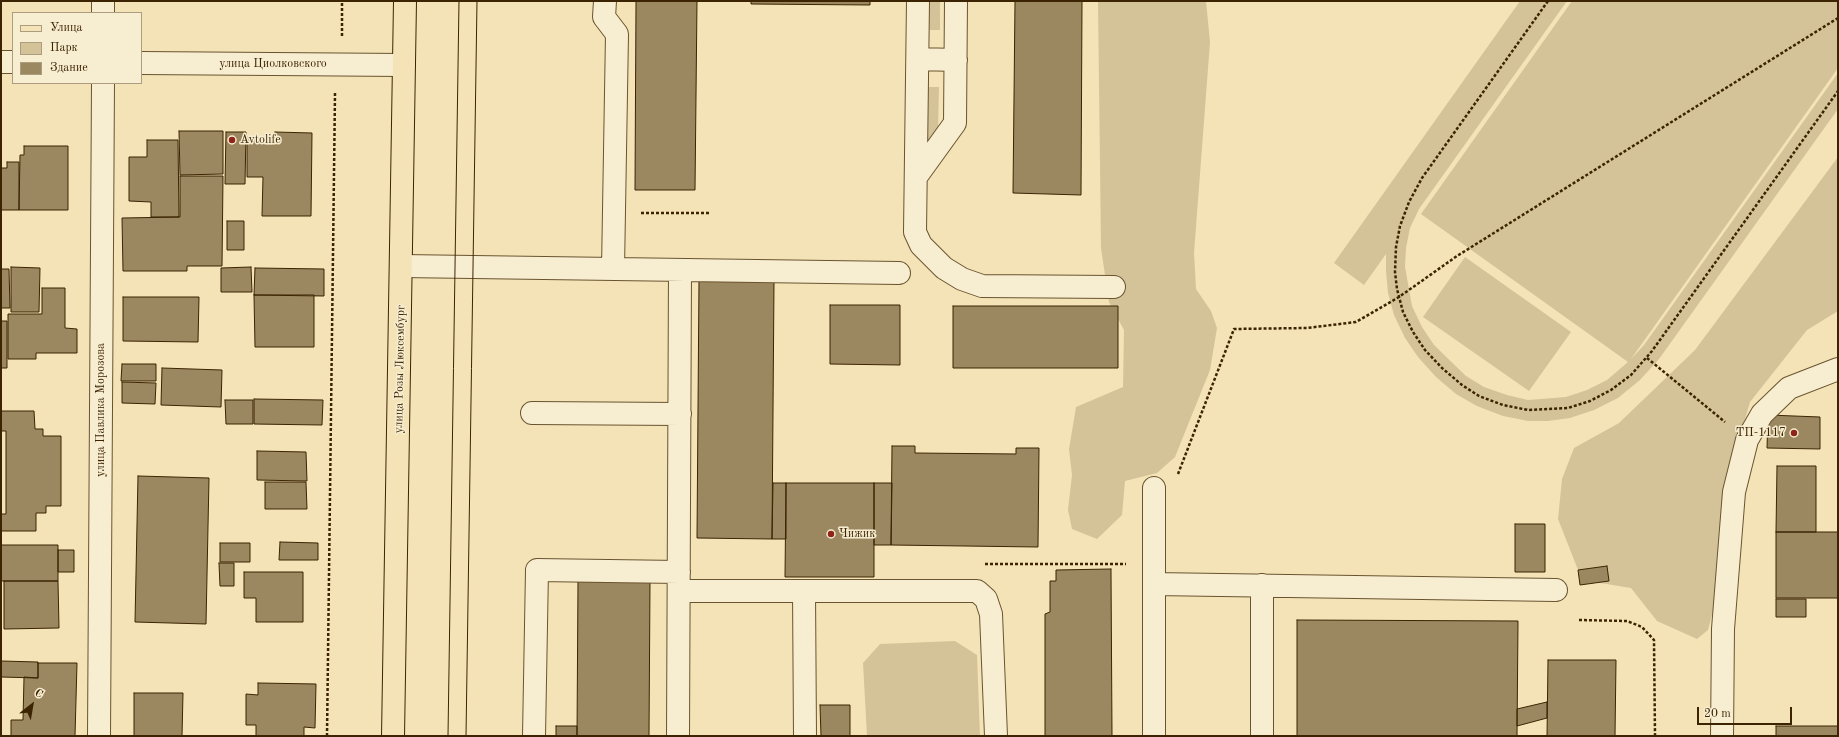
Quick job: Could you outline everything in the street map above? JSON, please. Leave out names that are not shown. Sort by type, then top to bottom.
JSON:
[{"type":"main road","name":"улица Розы Люксембург","points":[[393,736],[402,266],[405,1]]},
{"type":"street","points":[[103,1],[103,12]]},
{"type":"street","points":[[604,1],[604,18],[617,34],[613,269]]},
{"type":"street","points":[[918,1],[915,232],[920,245],[944,268],[962,279],[982,286],[1114,287]]},
{"type":"street","points":[[916,178],[955,123],[956,1]]},
{"type":"street","points":[[918,59],[956,60]]},
{"type":"street","points":[[1,62],[12,62]]},
{"type":"street","name":"улица Циолковского","points":[[142,63],[404,65]]},
{"type":"street","name":"улица Павлика Морозова","points":[[98,736],[103,84]]},
{"type":"street","points":[[402,266],[899,273]]},
{"type":"street","points":[[678,736],[680,270]]},
{"type":"street","points":[[1722,736],[1723,629],[1734,492],[1747,440],[1762,414],[1789,388],[1838,369]]},
{"type":"street","points":[[532,413],[680,414]]},
{"type":"street","points":[[1154,498],[1154,736]]},
{"type":"street","points":[[534,736],[537,570],[804,591],[976,591],[986,599],[991,614],[996,736]]},
{"type":"street","points":[[1154,574],[1262,585],[1556,590]]},
{"type":"street","points":[[1262,585],[1262,736]]},
{"type":"street","points":[[804,591],[805,736]]},
{"type":"path","points":[[327,736],[335,82],[342,44],[342,1]]},
{"type":"path","points":[[1548,1],[1422,178],[1409,202],[1400,226],[1396,247],[1395,272],[1403,312],[1413,332],[1425,350],[1442,368],[1462,385],[1479,396],[1503,405],[1528,410],[1568,408],[1590,401],[1611,390],[1631,375],[1647,358],[1838,91]]},
{"type":"path","points":[[1154,498],[1171,492],[1234,329],[1308,328],[1356,322],[1399,297],[1458,256],[1838,18]]},
{"type":"path","points":[[614,213],[711,213]]},
{"type":"path","points":[[1647,358],[1747,440]]},
{"type":"path","points":[[984,564],[1154,574]]},
{"type":"path","points":[[1579,620],[1627,621],[1642,626],[1654,640],[1655,736]]},
{"type":"green space","points":[[926,1],[940,1],[940,30],[926,30]]},
{"type":"green space","points":[[1098,1],[1206,1],[1210,42],[1194,253],[1196,289],[1211,311],[1217,328],[1210,370],[1175,457],[1157,473],[1125,481],[1122,515],[1097,539],[1072,529],[1068,510],[1072,475],[1069,449],[1076,407],[1123,387],[1124,330],[1109,302],[1101,248]]},
{"type":"green space","points":[[1520,1],[1567,1],[1419,209],[1410,228],[1406,248],[1405,267],[1412,306],[1422,327],[1434,345],[1466,376],[1484,387],[1528,400],[1566,397],[1587,390],[1607,380],[1628,362],[1421,214],[1572,1],[1838,1],[1838,68],[1631,359],[1644,345],[1838,73],[1838,109],[1659,359],[1640,380],[1618,398],[1594,410],[1570,418],[1548,421],[1528,421],[1503,416],[1477,406],[1456,394],[1436,377],[1418,357],[1405,338],[1394,315],[1388,293],[1386,254],[1364,285],[1334,263]]},
{"type":"green space","points":[[926,87],[939,87],[938,131],[927,148]]},
{"type":"green space","points":[[1838,157],[1838,311],[1807,330],[1750,402],[1732,463],[1724,568],[1708,630],[1697,639],[1657,621],[1631,588],[1582,580],[1558,519],[1562,479],[1574,448],[1619,423],[1695,350]]},
{"type":"green space","points":[[1465,257],[1571,332],[1529,391],[1423,317]]},
{"type":"green space","points":[[955,641],[977,655],[980,736],[867,736],[863,663],[880,644]]},
{"type":"building","points":[[636,1],[697,1],[695,190],[635,190]]},
{"type":"building","points":[[751,1],[870,1],[870,5],[751,4]]},
{"type":"building","points":[[1015,1],[1082,1],[1081,195],[1013,193]]},
{"type":"building","points":[[179,131],[223,131],[223,174],[180,175]]},
{"type":"building","points":[[226,132],[246,132],[245,184],[225,184]]},
{"type":"building","points":[[275,132],[312,133],[311,216],[262,216],[263,177],[247,177],[247,137],[275,138]]},
{"type":"building","points":[[147,140],[178,140],[179,217],[151,217],[151,202],[129,201],[129,157],[147,157]]},
{"type":"building","points":[[24,146],[68,146],[68,210],[19,210],[20,155],[24,155]]},
{"type":"building","points":[[7,162],[19,162],[19,210],[1,210],[1,168],[7,168]]},
{"type":"building","points":[[180,176],[223,176],[222,266],[187,266],[187,271],[123,271],[122,218],[180,217]]},
{"type":"building","points":[[227,221],[244,221],[244,250],[227,250]]},
{"type":"building","points":[[11,267],[40,268],[39,312],[11,312]]},
{"type":"building","points":[[251,267],[252,292],[221,292],[221,268]]},
{"type":"building","points":[[255,268],[324,269],[324,296],[254,295]]},
{"type":"building","points":[[1,269],[9,269],[10,308],[1,308]]},
{"type":"building","points":[[699,280],[774,281],[772,539],[697,538]]},
{"type":"building","points":[[42,288],[65,288],[65,328],[77,329],[77,353],[36,353],[36,359],[8,359],[8,314],[42,314]]},
{"type":"building","points":[[254,295],[314,295],[314,347],[255,347]]},
{"type":"building","points":[[123,297],[199,297],[198,342],[123,341]]},
{"type":"building","points":[[830,305],[900,305],[900,365],[830,364]]},
{"type":"building","points":[[953,306],[1118,306],[1118,368],[953,368]]},
{"type":"building","points":[[1,321],[7,321],[7,368],[1,368]]},
{"type":"building","points":[[122,364],[156,364],[156,381],[121,381]]},
{"type":"building","points":[[162,368],[222,370],[221,407],[161,405]]},
{"type":"building","points":[[122,382],[156,383],[155,404],[122,403]]},
{"type":"building","points":[[254,399],[323,400],[322,425],[254,424]]},
{"type":"building","points":[[225,400],[253,400],[253,424],[226,424]]},
{"type":"building","points":[[1,411],[34,411],[35,429],[43,429],[43,436],[61,436],[61,506],[46,506],[46,513],[36,513],[36,531],[1,531],[1,514],[6,514],[6,431],[1,431]]},
{"type":"building","name":"ТП-1117","points":[[1768,415],[1820,417],[1820,449],[1767,448]]},
{"type":"building","points":[[892,446],[915,446],[915,453],[1016,454],[1016,448],[1039,448],[1038,547],[891,545]]},
{"type":"building","points":[[257,451],[306,452],[307,481],[257,480]]},
{"type":"building","points":[[1777,466],[1816,466],[1816,532],[1776,532]]},
{"type":"building","points":[[138,476],[209,478],[206,624],[135,622]]},
{"type":"building","points":[[265,482],[306,482],[307,509],[265,509]]},
{"type":"building","points":[[773,483],[786,483],[786,539],[772,539]]},
{"type":"building","points":[[786,483],[874,483],[874,577],[785,577]]},
{"type":"building","points":[[874,483],[892,483],[891,545],[874,545]]},
{"type":"building","points":[[1515,524],[1545,524],[1545,572],[1515,572]]},
{"type":"building","points":[[1776,532],[1838,532],[1838,598],[1776,598]]},
{"type":"building","points":[[280,542],[318,543],[318,560],[279,560]]},
{"type":"building","points":[[220,543],[250,543],[250,562],[220,562]]},
{"type":"building","points":[[1,545],[58,545],[58,581],[1,581]]},
{"type":"building","points":[[58,550],[74,550],[74,572],[58,572]]},
{"type":"building","points":[[219,563],[234,563],[234,586],[220,586]]},
{"type":"building","points":[[1607,566],[1609,581],[1580,585],[1578,570]]},
{"type":"building","points":[[1111,569],[1112,736],[1045,736],[1045,614],[1050,612],[1050,581],[1056,581],[1056,570]]},
{"type":"building","points":[[244,572],[303,572],[303,622],[256,622],[256,598],[244,598]]},
{"type":"building","points":[[4,581],[58,581],[59,628],[4,629]]},
{"type":"building","points":[[578,581],[650,581],[649,736],[577,736]]},
{"type":"building","points":[[1776,599],[1806,599],[1806,617],[1776,617]]},
{"type":"building","points":[[1297,620],[1518,621],[1517,736],[1297,736]]},
{"type":"building","points":[[1548,660],[1616,660],[1615,736],[1547,736]]},
{"type":"building","points":[[1,661],[38,662],[38,678],[1,677]]},
{"type":"building","points":[[38,663],[77,663],[75,736],[11,736],[11,720],[23,720],[24,677],[38,678]]},
{"type":"building","points":[[258,683],[316,684],[315,728],[304,727],[304,736],[256,736],[256,725],[246,725],[246,694],[258,695]]},
{"type":"building","points":[[134,693],[183,693],[182,736],[134,736]]},
{"type":"building","points":[[1547,702],[1547,718],[1517,726],[1517,709]]},
{"type":"building","points":[[820,705],[850,705],[850,736],[821,736]]},
{"type":"building","points":[[556,726],[577,726],[577,736],[556,736]]},
{"type":"building","points":[[1776,726],[1838,726],[1838,736],[1776,736]]},
{"type":"tram line","points":[[448,736],[459,1]]},
{"type":"tram line","points":[[466,736],[477,1]]},
{"type":"place","name":"Avtolife","points":[[232,140]]},
{"type":"place","name":"ТП-1117","points":[[1794,433]]},
{"type":"place","name":"Чижик","points":[[831,534]]}]
